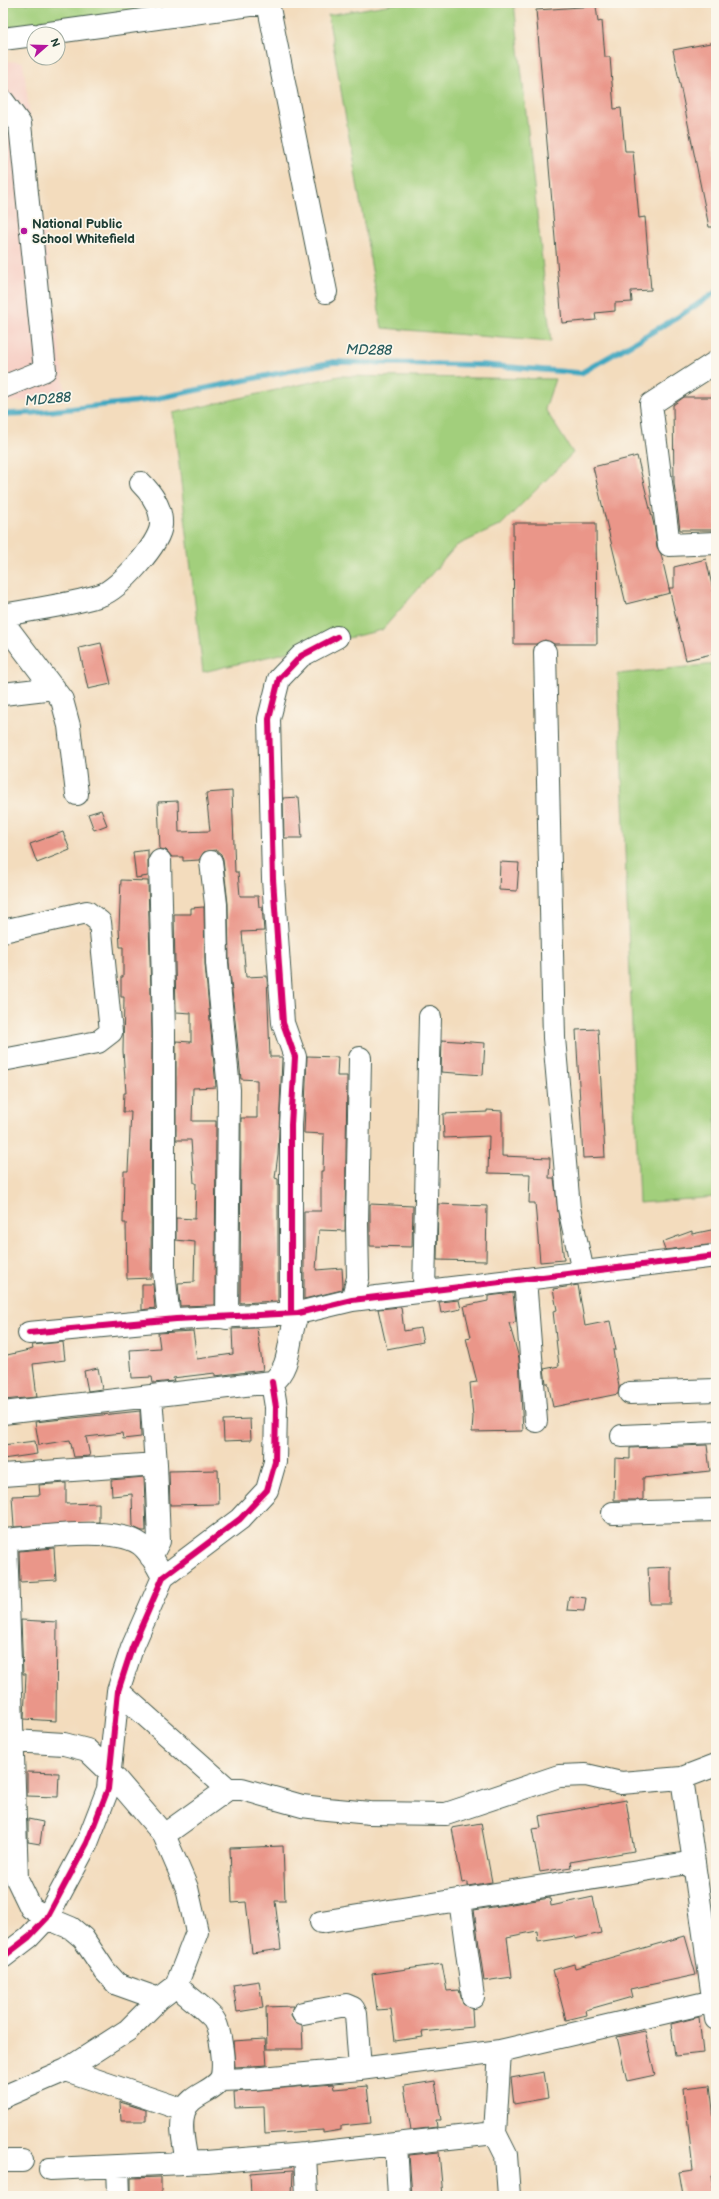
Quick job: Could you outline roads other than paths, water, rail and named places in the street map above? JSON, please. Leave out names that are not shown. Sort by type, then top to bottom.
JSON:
[{"type":"street","points":[[66,31],[261,3],[326,292]]},
{"type":"street","points":[[3,39],[26,36]]},
{"type":"street","points":[[3,101],[20,124],[46,370],[3,387]]},
{"type":"street","points":[[716,362],[651,404],[669,545],[716,543]]},
{"type":"street","points":[[3,615],[102,595],[118,586],[135,568],[156,539],[161,526],[159,510],[153,496],[141,483]]},
{"type":"street","points":[[3,622],[62,700],[70,726],[77,794]]},
{"type":"street","points":[[3,1413],[272,1382],[279,1376],[284,1365],[294,1321],[291,1125],[295,1057],[283,1023],[272,879],[269,719],[279,679],[302,656],[337,637]]},
{"type":"street","points":[[545,652],[554,1038],[570,1208],[583,1272]]},
{"type":"street","points":[[3,694],[54,688]]},
{"type":"street","points":[[160,861],[164,1041],[164,1271],[169,1320]]},
{"type":"street","points":[[211,862],[216,904],[217,963],[229,1090],[230,1182],[227,1318]]},
{"type":"street","points":[[3,932],[88,912],[100,922],[111,1032],[98,1042],[3,1060]]},
{"type":"street","points":[[424,1291],[430,1017]]},
{"type":"street","points":[[352,1300],[358,1278],[357,1224],[360,1058]]},
{"type":"street","points":[[29,1333],[169,1320],[227,1318],[294,1313],[352,1300],[716,1256]]},
{"type":"street","points":[[526,1279],[536,1421]]},
{"type":"street","points":[[3,1957],[29,1936],[44,1909],[87,1843],[108,1789],[118,1691],[132,1648],[163,1577],[240,1519],[267,1490],[275,1462],[276,1407],[272,1382]]},
{"type":"street","points":[[630,1394],[716,1390]]},
{"type":"street","points":[[151,1396],[156,1464],[159,1541],[151,1557]]},
{"type":"street","points":[[622,1436],[716,1432]]},
{"type":"street","points":[[3,1475],[156,1464]]},
{"type":"street","points":[[613,1513],[716,1510]]},
{"type":"street","points":[[159,1999],[117,1984],[105,1971],[83,1938],[44,1909],[17,1879],[13,1741],[4,1540],[101,1534],[127,1537],[142,1545],[163,1577]]},
{"type":"street","points":[[118,1691],[228,1789]]},
{"type":"street","points":[[3,2097],[66,2070],[128,2030],[159,1999],[176,1986],[197,1932],[186,1888],[164,1835],[110,1772],[87,1750],[64,1744],[13,1741]]},
{"type":"street","points":[[164,1835],[228,1789],[242,1788],[302,1806],[370,1814],[446,1814],[559,1776],[586,1775],[621,1783],[682,1778],[716,1765]]},
{"type":"street","points":[[186,2163],[182,2120],[184,2110],[192,2101],[220,2080],[251,2079],[360,2069],[500,2051],[715,2010],[682,1778]]},
{"type":"street","points":[[321,1922],[694,1862]]},
{"type":"street","points":[[460,1900],[473,1997]]},
{"type":"street","points":[[176,1986],[214,2019],[221,2042],[223,2068],[220,2080]]},
{"type":"street","points":[[303,2013],[346,2005],[353,2008],[356,2014],[360,2069]]},
{"type":"street","points":[[500,2051],[495,2133],[506,2156],[509,2196]]},
{"type":"street","points":[[66,2070],[184,2110]]},
{"type":"street","points":[[50,2169],[186,2163],[305,2154],[495,2133]]},
{"type":"street","points":[[396,2144],[399,2196]]},
{"type":"street","points":[[305,2154],[307,2196]]},
{"type":"street","points":[[118,2166],[119,2196]]},
{"type":"waterway","name":"MD288","points":[[3,414],[33,413],[149,400],[333,362],[484,365],[581,373],[678,317],[716,292]]},
{"type":"place","name":"National Public School Whitefield","points":[[24,231]]}]
